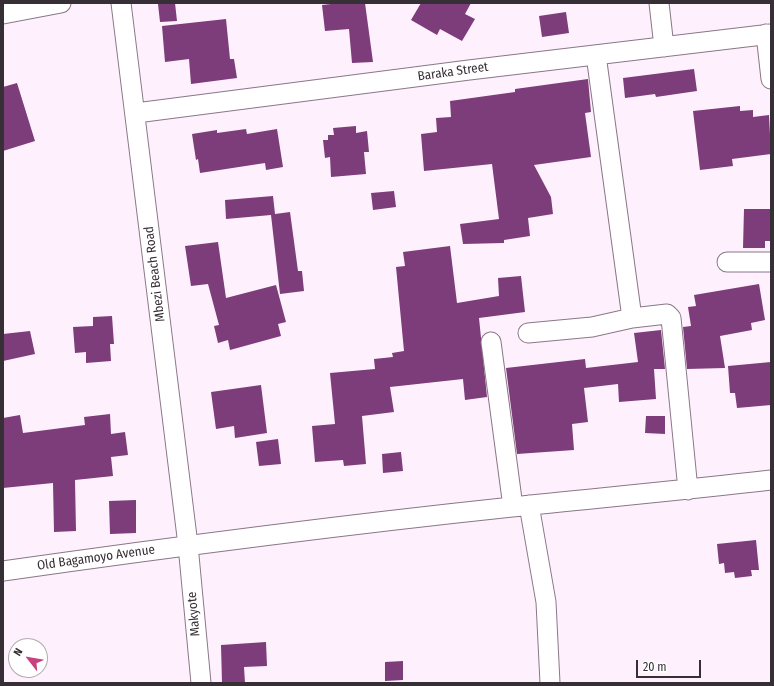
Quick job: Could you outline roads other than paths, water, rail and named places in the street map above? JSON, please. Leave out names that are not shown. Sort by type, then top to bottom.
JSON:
[{"type":"street","points":[[3,14],[61,3]]},
{"type":"street","name":"Mbezi Beach Road","points":[[121,3],[136,113],[188,545]]},
{"type":"street","points":[[659,3],[664,47]]},
{"type":"street","points":[[768,34],[771,79]]},
{"type":"street","name":"Baraka Street","points":[[136,113],[768,34]]},
{"type":"street","points":[[596,55],[632,318]]},
{"type":"street","points":[[727,262],[771,262]]},
{"type":"street","points":[[528,333],[592,327],[632,318],[668,314],[671,318],[688,490]]},
{"type":"street","points":[[491,342],[521,506],[546,602],[550,683]]},
{"type":"street","name":"Old Bagamoyo Avenue","points":[[3,571],[188,545],[521,506],[688,490],[771,480]]},
{"type":"street","name":"Makyote","points":[[188,545],[201,683]]}]
